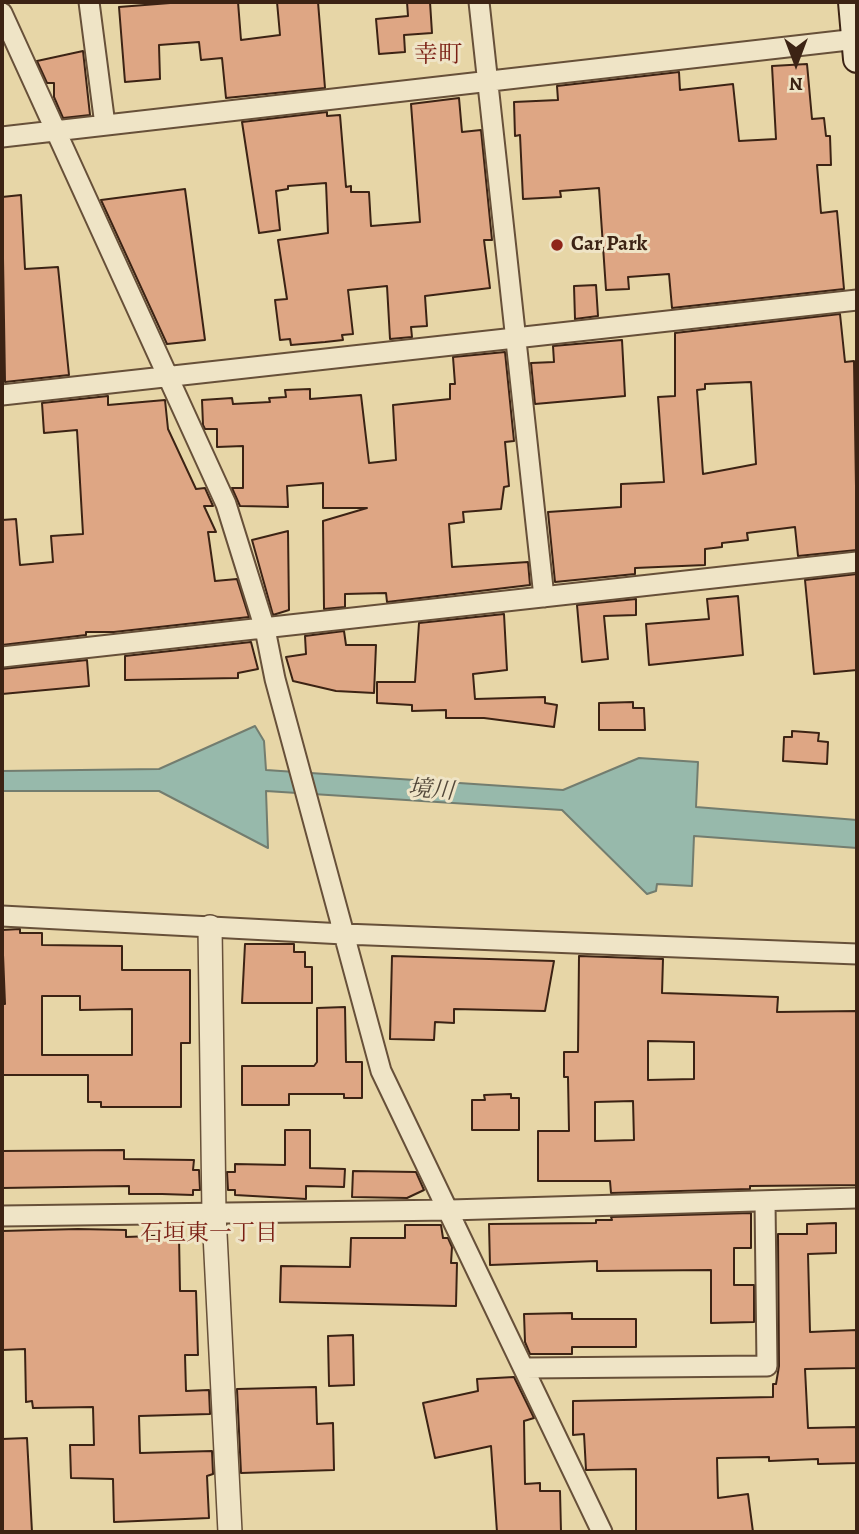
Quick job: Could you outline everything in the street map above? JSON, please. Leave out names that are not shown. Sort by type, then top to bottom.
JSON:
[{"type":"main road","points":[[852,2],[857,46]]},
{"type":"street","points":[[89,2],[105,125]]},
{"type":"street","points":[[479,2],[544,597]]},
{"type":"street","points":[[2,13],[226,504],[265,629],[275,679],[381,1072],[450,1210],[602,1532]]},
{"type":"street","points":[[2,137],[486,80],[857,46]]},
{"type":"street","points":[[2,396],[857,300]]},
{"type":"street","points":[[2,657],[857,562]]},
{"type":"street","points":[[2,916],[344,934],[857,954]]},
{"type":"street","points":[[210,927],[214,1214],[230,1532]]},
{"type":"street","points":[[2,1216],[450,1210],[857,1198]]},
{"type":"street","points":[[525,1368],[767,1366],[765,1201]]},
{"type":"water","name":"境川","points":[[255,726],[264,741],[266,770],[563,790],[639,758],[698,762],[696,807],[857,820],[857,848],[694,836],[692,886],[657,884],[656,891],[647,894],[562,810],[266,791],[268,848],[159,791],[2,791],[2,771],[159,769]]},
{"type":"building","points":[[183,2],[238,2],[241,40],[280,35],[277,2],[318,2],[325,88],[226,98],[222,58],[201,60],[199,42],[159,45],[160,79],[125,82],[119,7]]},
{"type":"building","points":[[407,2],[430,2],[432,33],[404,35],[405,52],[379,54],[376,19],[408,16]]},
{"type":"building","points":[[83,51],[90,115],[63,118],[54,97],[54,83],[47,83],[37,61]]},
{"type":"building","points":[[807,64],[812,119],[824,118],[826,136],[830,136],[831,165],[817,165],[821,213],[837,211],[844,289],[672,308],[669,274],[628,277],[629,289],[606,290],[599,188],[560,191],[561,197],[523,199],[520,135],[515,136],[514,102],[558,100],[557,86],[679,72],[680,90],[733,84],[739,141],[776,139],[772,66]]},
{"type":"building","points":[[459,98],[462,132],[481,130],[492,240],[484,240],[490,288],[425,296],[427,326],[411,327],[412,337],[390,339],[387,286],[348,290],[353,334],[342,335],[343,340],[291,345],[290,339],[280,340],[275,300],[287,299],[278,240],[328,233],[326,183],[288,186],[288,189],[276,191],[280,230],[259,233],[242,122],[327,112],[327,116],[340,115],[346,187],[351,186],[351,192],[369,192],[371,226],[420,222],[411,104]]},
{"type":"building","points":[[185,189],[205,340],[167,344],[101,200]]},
{"type":"building","points":[[21,195],[25,269],[58,267],[69,375],[5,382],[2,197]]},
{"type":"building","points":[[596,285],[598,316],[575,319],[574,286]]},
{"type":"building","points":[[840,314],[845,362],[854,361],[857,550],[798,556],[795,527],[747,533],[748,540],[722,543],[722,547],[705,549],[705,565],[635,568],[635,574],[555,582],[548,512],[621,507],[621,484],[664,482],[658,397],[675,396],[675,333]],"holes":[[[751,382],[756,464],[703,474],[697,390],[705,389],[705,384]]]},
{"type":"building","points":[[622,340],[625,396],[535,404],[531,363],[554,362],[553,346]]},
{"type":"building","points":[[505,352],[514,441],[505,442],[509,486],[504,487],[501,509],[463,512],[464,522],[449,524],[452,567],[528,562],[530,585],[387,602],[386,593],[345,594],[345,607],[324,609],[323,521],[367,508],[323,508],[323,483],[287,486],[288,507],[240,506],[232,488],[243,488],[243,446],[217,447],[217,429],[205,429],[203,425],[202,400],[232,398],[233,404],[270,402],[269,398],[286,397],[285,390],[310,389],[310,399],[361,395],[369,463],[396,460],[393,405],[450,399],[450,384],[455,384],[453,357]]},
{"type":"building","points":[[108,396],[108,405],[165,400],[168,429],[196,489],[205,488],[213,506],[204,506],[216,532],[208,532],[215,581],[237,579],[249,617],[114,632],[86,632],[86,635],[2,645],[2,520],[16,519],[20,565],[53,562],[51,536],[83,534],[77,430],[44,433],[42,403]]},
{"type":"building","points":[[288,531],[289,610],[273,615],[252,540]]},
{"type":"building","points":[[857,574],[857,670],[814,674],[805,580]]},
{"type":"building","points":[[738,596],[743,655],[649,665],[646,624],[709,619],[707,599]]},
{"type":"building","points":[[636,599],[636,615],[604,616],[608,659],[582,662],[577,605]]},
{"type":"building","points":[[504,614],[507,670],[473,674],[475,699],[545,697],[545,703],[557,705],[554,727],[484,718],[446,718],[446,710],[412,711],[412,705],[377,703],[377,682],[415,682],[419,623]]},
{"type":"building","points":[[344,631],[346,645],[376,645],[374,693],[336,691],[293,681],[286,657],[306,654],[305,636]]},
{"type":"building","points":[[251,642],[258,669],[238,673],[238,678],[125,680],[125,656]]},
{"type":"building","points":[[87,660],[89,686],[2,694],[2,669]]},
{"type":"building","points":[[633,702],[633,708],[644,708],[645,730],[599,730],[599,703]]},
{"type":"building","points":[[792,731],[819,733],[818,741],[828,742],[827,764],[783,761],[784,737],[792,737]]},
{"type":"building","points":[[20,929],[20,933],[42,933],[42,945],[122,946],[122,970],[190,970],[190,1043],[181,1043],[181,1107],[101,1107],[101,1102],[88,1102],[88,1075],[2,1075],[2,1004],[5,1004],[2,930]],"holes":[[[42,996],[80,996],[80,1010],[132,1009],[132,1055],[42,1055]]]},
{"type":"building","points":[[245,944],[294,944],[294,952],[305,952],[305,967],[312,967],[312,1003],[242,1003]]},
{"type":"building","points":[[392,956],[554,961],[545,1011],[454,1009],[454,1023],[435,1022],[434,1040],[390,1039]]},
{"type":"building","points":[[579,956],[663,959],[662,993],[778,997],[777,1012],[857,1011],[857,1185],[750,1186],[750,1189],[611,1193],[610,1181],[538,1181],[538,1131],[569,1131],[568,1077],[564,1077],[564,1052],[578,1052]],"holes":[[[648,1041],[694,1042],[694,1079],[648,1080]],[[633,1101],[634,1140],[595,1141],[595,1102]]]},
{"type":"building","points":[[345,1007],[346,1062],[362,1062],[362,1098],[344,1098],[344,1094],[289,1094],[289,1105],[242,1105],[242,1066],[314,1066],[317,1062],[317,1008]]},
{"type":"building","points":[[511,1094],[511,1098],[519,1098],[519,1130],[472,1130],[472,1100],[485,1100],[484,1095]]},
{"type":"building","points":[[285,1130],[310,1130],[310,1168],[345,1169],[344,1187],[306,1186],[306,1199],[235,1195],[235,1190],[228,1190],[227,1172],[235,1172],[235,1164],[285,1165]]},
{"type":"building","points":[[124,1150],[124,1159],[194,1160],[193,1170],[199,1170],[200,1190],[193,1190],[193,1195],[129,1194],[129,1186],[2,1188],[2,1151]]},
{"type":"building","points":[[353,1171],[416,1172],[424,1190],[407,1198],[352,1197]]},
{"type":"building","points":[[751,1213],[751,1248],[734,1248],[734,1285],[754,1285],[754,1322],[711,1323],[711,1270],[597,1271],[597,1261],[490,1265],[489,1224],[596,1223],[596,1220],[612,1220],[611,1217]]},
{"type":"building","points":[[836,1223],[836,1253],[808,1254],[810,1332],[857,1330],[857,1368],[805,1369],[808,1428],[857,1427],[857,1463],[818,1464],[818,1459],[769,1461],[769,1457],[717,1458],[718,1498],[748,1494],[753,1532],[636,1532],[636,1469],[586,1470],[584,1434],[573,1435],[573,1401],[773,1397],[773,1384],[776,1384],[779,1366],[778,1234],[807,1234],[807,1224]]},
{"type":"building","points":[[405,1225],[441,1225],[443,1238],[448,1238],[452,1247],[451,1263],[457,1263],[456,1306],[280,1302],[281,1266],[350,1267],[351,1238],[405,1238]]},
{"type":"building","points":[[126,1230],[126,1237],[179,1235],[180,1291],[196,1291],[198,1355],[185,1355],[186,1391],[209,1390],[210,1414],[139,1416],[140,1453],[212,1451],[213,1474],[207,1476],[209,1518],[114,1522],[113,1479],[71,1478],[70,1445],[94,1445],[93,1407],[33,1408],[32,1401],[26,1402],[25,1349],[2,1350],[2,1231]]},
{"type":"building","points":[[572,1313],[572,1319],[636,1319],[636,1347],[572,1347],[572,1354],[530,1354],[525,1342],[524,1314]]},
{"type":"building","points":[[353,1335],[354,1385],[329,1386],[328,1336]]},
{"type":"building","points":[[514,1377],[534,1418],[524,1421],[525,1484],[540,1483],[540,1491],[560,1491],[561,1532],[497,1532],[491,1446],[435,1458],[423,1403],[478,1391],[477,1379]]},
{"type":"building","points":[[316,1387],[317,1424],[333,1423],[334,1470],[241,1473],[237,1389]]},
{"type":"building","points":[[27,1438],[32,1532],[2,1532],[2,1439]]},
{"type":"place","name":"Car Park","points":[[557,245]]},
{"type":"district","name":"幸町","points":[[438,56]]},
{"type":"district","name":"石垣東一丁目","points":[[209,1234]]}]
